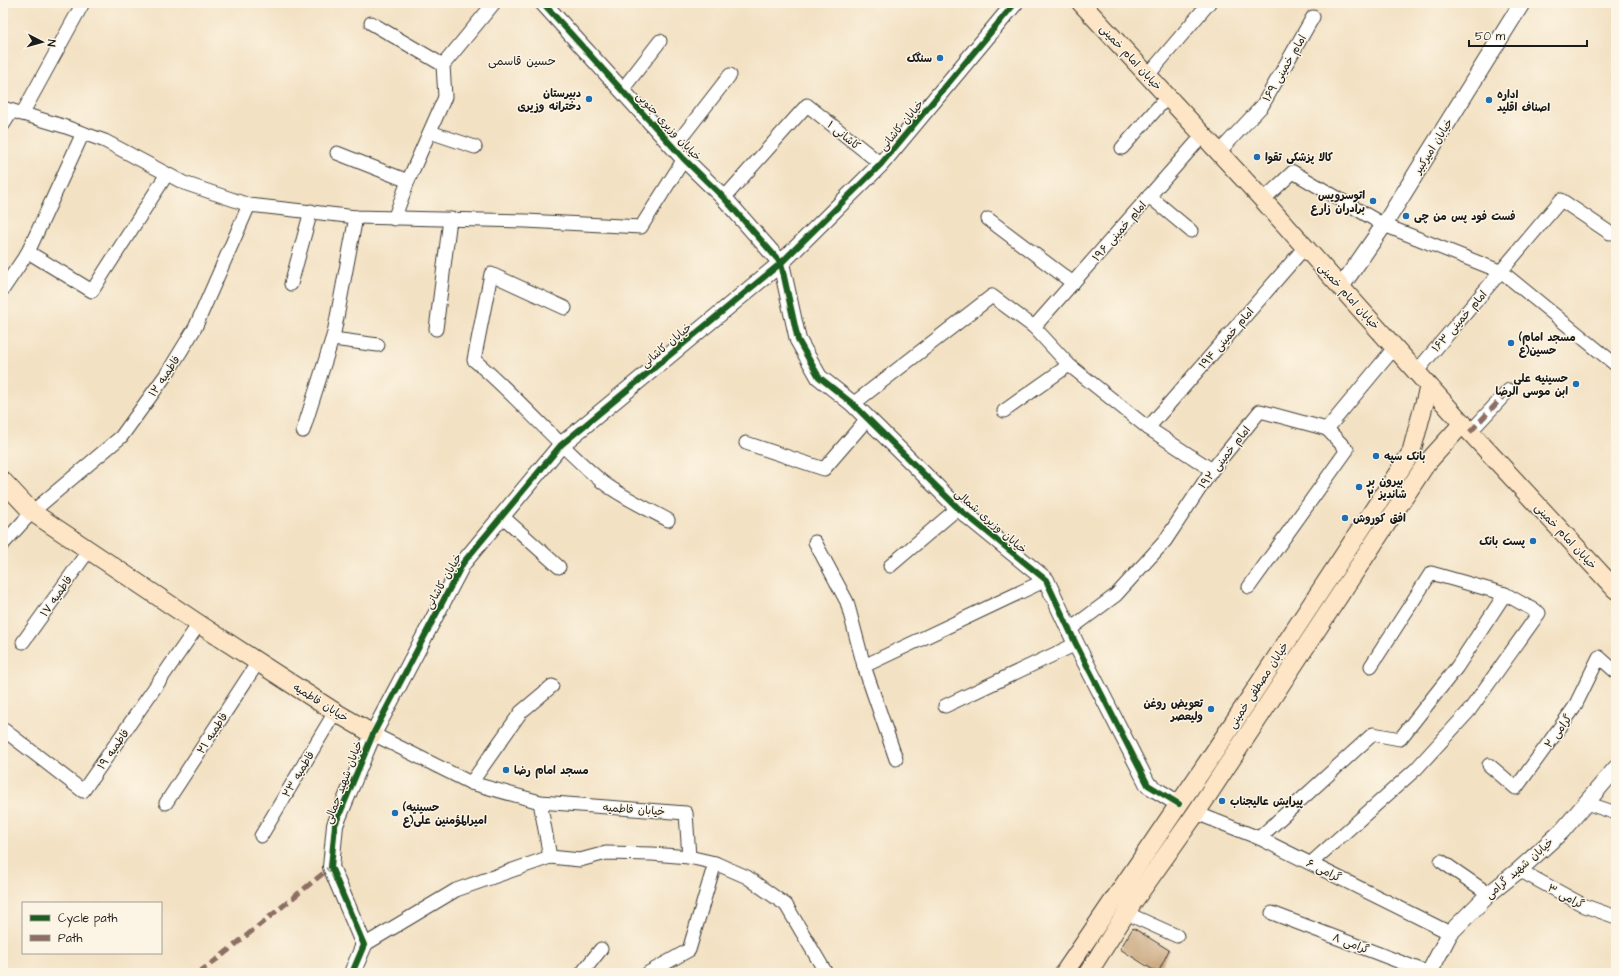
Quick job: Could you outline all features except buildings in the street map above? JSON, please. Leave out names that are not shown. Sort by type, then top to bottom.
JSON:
[{"type":"main road","name":"خیابان امام خمینی","points":[[1081,3],[1263,200],[1466,428],[1616,590]]},
{"type":"main road","name":"خیابان مصطفی خمینی","points":[[1064,973],[1179,804],[1411,453],[1429,386]]},
{"type":"main road","name":"خیابان مصطفی خمینی","points":[[1088,973],[1126,913],[1196,813],[1426,464],[1466,428]]},
{"type":"main road","points":[[1411,453],[1426,464]]},
{"type":"main road","name":"خیابان فاطمیه","points":[[3,481],[32,512],[199,624],[335,712],[373,734]]},
{"type":"main road","points":[[1179,804],[1196,813]]},
{"type":"street","points":[[3,125],[83,3]]},
{"type":"street","points":[[394,219],[408,181],[445,97],[443,65],[494,3]]},
{"type":"street","name":"خیابان وزیری جنوبی","points":[[543,3],[679,153],[724,198],[781,263]]},
{"type":"street","name":"خیابان کاشانی","points":[[373,734],[463,563],[561,445],[781,263],[881,164],[1015,3]]},
{"type":"street","points":[[1148,76],[1209,3]]},
{"type":"street","name":"خیابان امیرکبیر","points":[[1341,287],[1384,225],[1522,3]]},
{"type":"street","name":"امام خمینی ۱۶۹","points":[[1219,152],[1262,106],[1313,17]]},
{"type":"street","points":[[371,23],[443,65]]},
{"type":"street","points":[[622,90],[660,41]]},
{"type":"street","points":[[12,111],[105,141],[184,183],[248,205],[356,217],[526,221],[640,227],[679,153],[730,75]]},
{"type":"street","points":[[1122,148],[1167,97]]},
{"type":"street","name":"کاشانی ۱","points":[[724,198],[807,105],[881,164]]},
{"type":"street","points":[[430,132],[475,147]]},
{"type":"street","points":[[3,289],[28,252],[83,134]]},
{"type":"street","name":"امام خمینی ۱۹۶","points":[[1034,326],[1203,135]]},
{"type":"street","points":[[337,153],[408,181]]},
{"type":"street","points":[[1263,200],[1293,172],[1384,225],[1502,272],[1616,365]]},
{"type":"street","points":[[28,252],[92,291],[167,174]]},
{"type":"street","points":[[1149,196],[1191,231]]},
{"type":"street","name":"امام خمینی ۱۶۳","points":[[1416,371],[1502,272],[1561,200],[1610,233]]},
{"type":"street","name":"فاطمیه ۱۲","points":[[3,544],[32,512],[121,437],[168,372],[195,328],[248,205]]},
{"type":"street","points":[[291,284],[311,212]]},
{"type":"street","points":[[303,431],[333,339],[356,217]]},
{"type":"street","points":[[436,329],[450,219]]},
{"type":"street","points":[[988,219],[1073,283]]},
{"type":"street","name":"امام خمینی ۱۹۴","points":[[1148,428],[1305,247]]},
{"type":"street","name":"خیابان وزیری شمالی","points":[[781,263],[798,340],[819,377],[868,418],[958,508],[1046,580],[1072,637],[1148,785],[1179,804]]},
{"type":"street","points":[[565,308],[491,274],[474,360],[496,379],[561,445],[601,481],[668,520]]},
{"type":"street","points":[[853,404],[992,296],[1034,326],[1069,365],[1148,428],[1212,470]]},
{"type":"street","points":[[333,339],[378,346]]},
{"type":"street","points":[[1249,587],[1347,450],[1327,429],[1395,347]]},
{"type":"street","points":[[1004,411],[1069,365]]},
{"type":"street","points":[[1466,428],[1509,390]]},
{"type":"street","name":"امام خمینی ۱۹۲","points":[[945,706],[1072,637],[1116,595],[1160,546],[1212,470],[1260,411],[1327,429]]},
{"type":"street","points":[[746,443],[824,469],[868,418]]},
{"type":"street","points":[[890,566],[958,508]]},
{"type":"street","points":[[502,516],[559,567]]},
{"type":"street","points":[[815,542],[847,602],[864,666],[896,759]]},
{"type":"street","name":"فاطمیه ۱۷","points":[[23,642],[89,550]]},
{"type":"street","points":[[1311,864],[1421,764],[1468,711],[1539,613],[1505,594],[1431,573],[1371,666]]},
{"type":"street","points":[[864,666],[1046,580]]},
{"type":"street","points":[[1260,838],[1373,734],[1400,739],[1457,667],[1505,594]]},
{"type":"street","name":"فاطمیه ۱۹","points":[[4,730],[83,791],[199,624]]},
{"type":"street","name":"گرامی ۲","points":[[1489,765],[1516,788],[1574,708],[1599,657],[1616,672]]},
{"type":"street","name":"فاطمیه ۲۱","points":[[166,803],[258,662]]},
{"type":"street","points":[[471,783],[521,712],[552,686]]},
{"type":"street","name":"فاطمیه ۲۳","points":[[261,836],[335,712]]},
{"type":"street","name":"خیابان فاطمیه","points":[[373,734],[471,783],[540,802],[686,813],[689,857]]},
{"type":"street","name":"خیابان شهید جمالی","points":[[364,944],[330,867],[335,825],[373,734]]},
{"type":"street","name":"خیابان شهید گرامی","points":[[1429,973],[1450,933],[1489,894],[1519,870],[1562,831],[1616,768]]},
{"type":"street","points":[[540,802],[550,857]]},
{"type":"street","points":[[1586,803],[1616,813]]},
{"type":"street","name":"گرامی ۶","points":[[1196,813],[1260,838],[1450,933]]},
{"type":"street","points":[[352,973],[364,944],[456,890],[550,857],[580,860],[606,853],[689,857],[716,863],[747,877],[786,905],[826,973]]},
{"type":"street","points":[[1442,861],[1489,894]]},
{"type":"street","points":[[648,973],[689,950],[716,863]]},
{"type":"street","name":"گرامی ۳","points":[[1519,870],[1585,906],[1616,917]]},
{"type":"street","points":[[1126,913],[1177,936]]},
{"type":"street","name":"گرامی ۸","points":[[1272,913],[1429,973]]},
{"type":"street","points":[[582,973],[601,949]]},
{"type":"marked path","points":[[1470,432],[1509,390]]},
{"type":"marked path","points":[[198,973],[331,867]]},
{"type":"cycle path","points":[[543,3],[684,159],[724,198],[781,263],[798,340],[819,377],[853,404],[958,508],[1046,580],[1076,644],[1148,785],[1179,804]]},
{"type":"cycle path","points":[[352,973],[364,945],[331,867],[335,825],[373,734],[463,563],[561,445],[781,263],[881,164],[1015,3]]},
{"type":"place","name":"سنگک","points":[[940,58]]},
{"type":"place","name":"دبیرستان دخترانه وزیری","points":[[589,99]]},
{"type":"place","name":"اداره اصناف اقلید","points":[[1489,100]]},
{"type":"place","name":"کالا پزشکی تقوا","points":[[1257,157]]},
{"type":"place","name":"اتوسرویس برادران زارع","points":[[1373,201]]},
{"type":"place","name":"فست فود پس من چی","points":[[1406,216]]},
{"type":"place","name":"(مسجد امام حسین(ع","points":[[1511,343]]},
{"type":"place","name":"حسینیه علی ابن موسی الرضا","points":[[1576,384]]},
{"type":"place","name":"بانک سپه","points":[[1376,456]]},
{"type":"place","name":"بیرون بر شاندیز ۲","points":[[1359,487]]},
{"type":"place","name":"افق کوروش","points":[[1345,518]]},
{"type":"place","name":"پست بانک","points":[[1533,541]]},
{"type":"place","name":"تعویض روغن ولیعصر","points":[[1211,709]]},
{"type":"place","name":"مسجد امام رضا","points":[[506,770]]},
{"type":"place","name":"پیرایش عالیجناب","points":[[1222,801]]},
{"type":"place","name":"(حسینیه امیرالمؤمنین علی(ع","points":[[395,813]]},
{"type":"district","name":"حسین قاسمی","points":[[522,61]]}]
